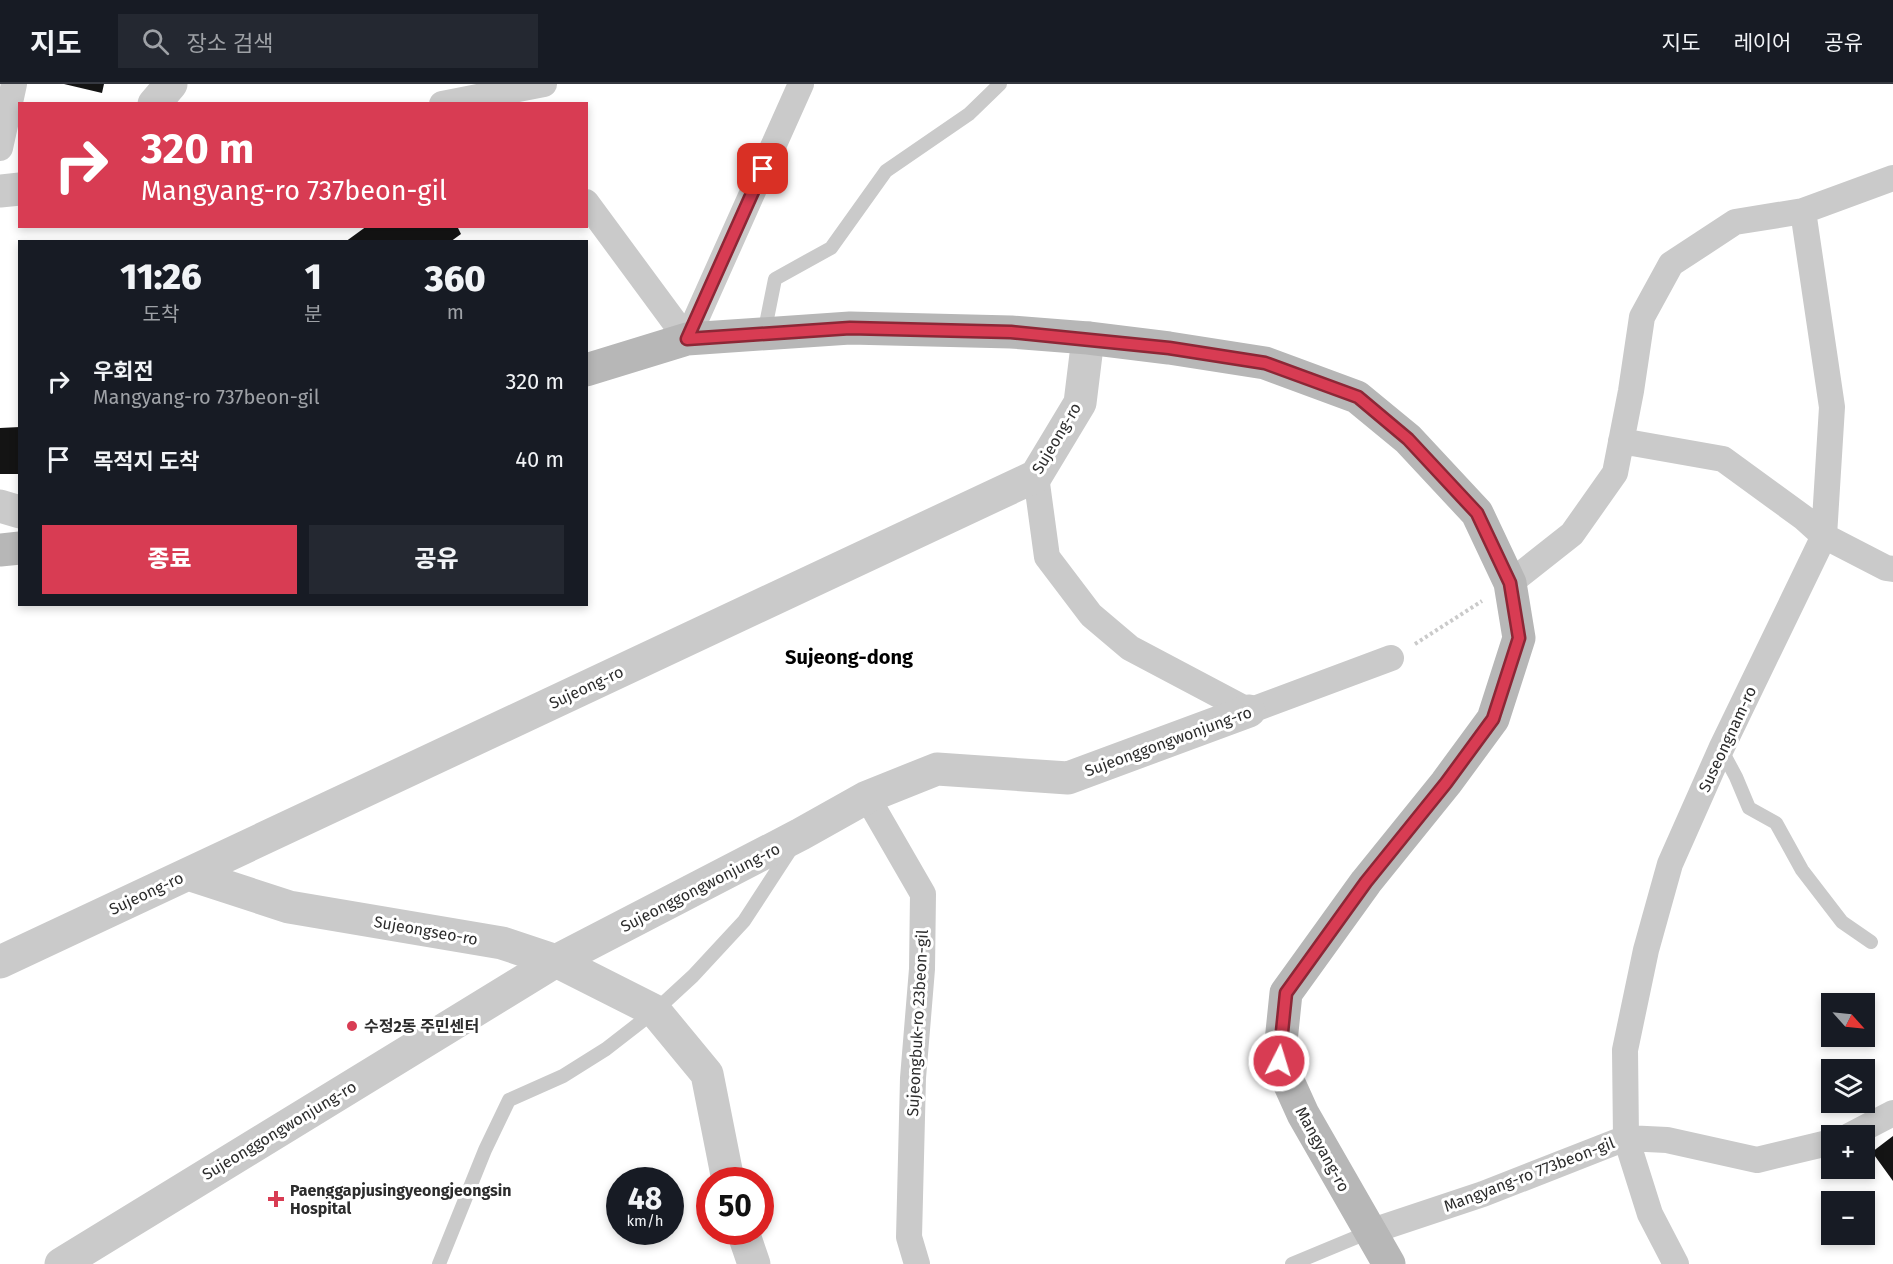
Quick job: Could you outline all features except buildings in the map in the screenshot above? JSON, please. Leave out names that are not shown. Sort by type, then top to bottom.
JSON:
[{"type":"main road","name":"Mangyang-ro","points":[[588,369],[687,339],[850,328],[1011,332],[1088,338],[1265,363],[1358,397],[1408,439],[1477,513],[1510,583],[1519,638],[1493,719],[1446,783],[1366,882],[1286,993],[1279,1061],[1303,1114],[1389,1264]]},
{"type":"main road","points":[[0,550],[18,548]]},
{"type":"street","points":[[0,148],[14,84]]},
{"type":"street","points":[[156,102],[171,84]]},
{"type":"street","points":[[454,102],[544,84]]},
{"type":"street","points":[[588,205],[687,339],[801,84]]},
{"type":"street","points":[[1510,583],[1572,534],[1615,473],[1642,317],[1671,264],[1735,222],[1803,211],[1893,178]]},
{"type":"street","points":[[0,191],[18,189]]},
{"type":"street","name":"Suseongnam-ro","points":[[1676,1264],[1650,1214],[1626,1138],[1625,1050],[1646,950],[1670,864],[1721,749],[1824,536],[1832,407],[1803,211]]},
{"type":"street","name":"Sujeong-ro","points":[[0,962],[1036,476],[1080,403],[1088,338]]},
{"type":"street","points":[[1621,441],[1723,459],[1804,518],[1824,536],[1886,568],[1893,569]]},
{"type":"street","points":[[1036,476],[1047,557],[1091,615],[1130,648],[1249,711]]},
{"type":"street","points":[[0,506],[18,511]]},
{"type":"street","name":"Sujeonggongwonjung-ro","points":[[61,1264],[556,961],[801,834],[867,797],[937,768],[1068,778],[1391,658]]},
{"type":"street","name":"Sujeongbuk-ro 23beon-gil","points":[[867,797],[924,894],[922,969],[913,1078],[909,1237],[917,1264]]},
{"type":"street","name":"Sujeongseo-ro","points":[[188,874],[289,907],[502,942],[556,961],[655,1011],[707,1074],[725,1167]]},
{"type":"street","points":[[1870,1125],[1893,1113]]},
{"type":"street","name":"Mangyang-ro 773beon-gil","points":[[1369,1232],[1483,1194],[1626,1138],[1667,1140],[1757,1160],[1821,1145]]},
{"type":"street","points":[[748,1245],[754,1264]]},
{"type":"lane","points":[[764,333],[775,279],[831,248],[886,171],[969,114],[1000,84]]},
{"type":"lane","points":[[1721,749],[1749,808],[1776,823],[1802,870],[1842,922],[1871,942]]},
{"type":"lane","points":[[439,1264],[485,1150],[509,1100],[562,1076],[606,1049],[655,1011],[693,976],[744,921],[801,834]]},
{"type":"lane","points":[[1292,1264],[1369,1232]]},
{"type":"path","points":[[1391,658],[1510,583]]},
{"type":"place","name":"수정2동 주민센터","points":[[352,1026]]},
{"type":"place","name":"Paenggapjusingyeongjeongsin Hospital","points":[[276,1199]]},
{"type":"district","name":"Sujeong-dong","points":[[849,657]]},
{"type":"route","points":[[763,169],[687,339],[850,328],[1011,332],[1088,338],[1265,363],[1358,397],[1408,439],[1477,513],[1510,583],[1519,638],[1493,719],[1446,783],[1366,882],[1286,993],[1279,1061]]}]
